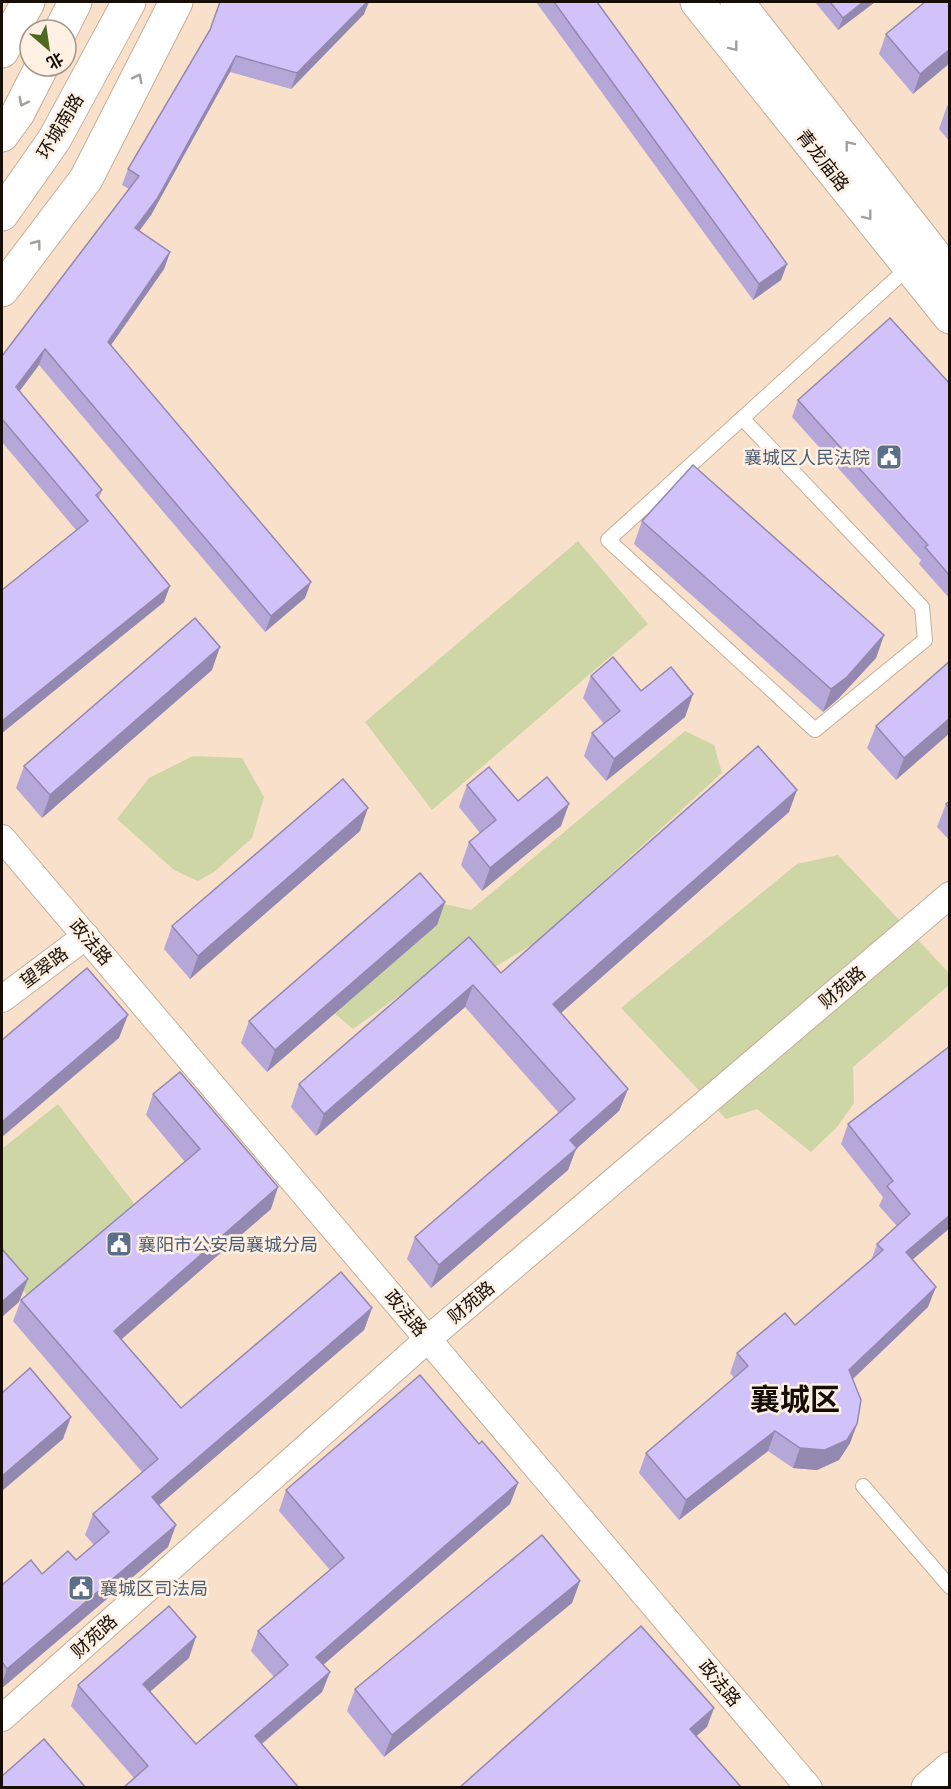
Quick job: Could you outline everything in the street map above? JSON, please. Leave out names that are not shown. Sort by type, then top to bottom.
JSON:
[{"type":"main road","points":[[2,51],[28,2]]},
{"type":"main road","points":[[67,18],[75,2]]},
{"type":"main road","name":"环城南路","points":[[2,214],[54,140],[129,2]]},
{"type":"main road","points":[[2,290],[86,179],[176,2]]},
{"type":"main road","name":"青龙庙路","points":[[697,2],[919,258],[950,275]]},
{"type":"main road","name":"青龙庙路","points":[[737,2],[919,258],[950,317]]},
{"type":"main road","points":[[2,135],[18,113],[36,78]]},
{"type":"main road","points":[[928,1788],[950,1769]]},
{"type":"street","name":"政法路","points":[[2,838],[809,1788]]},
{"type":"street","name":"财苑路","points":[[2,1718],[428,1339],[950,895]]},
{"type":"street","name":"望翠路","points":[[2,999],[86,936]]},
{"type":"lane","points":[[742,418],[922,607],[925,640],[815,730],[608,540],[742,418],[919,258]]},
{"type":"lane","points":[[863,1486],[950,1587]]},
{"type":"green space","points":[[578,541],[648,624],[432,810],[365,722]]},
{"type":"green space","points":[[685,731],[714,745],[722,773],[535,943],[488,971],[417,983],[353,1029],[297,981],[359,924],[435,902],[471,910]]},
{"type":"green space","points":[[193,756],[242,758],[264,797],[252,838],[214,872],[198,881],[174,870],[117,819],[149,778]]},
{"type":"green space","points":[[838,855],[949,973],[949,985],[853,1067],[854,1103],[837,1127],[811,1152],[757,1109],[726,1119],[621,1008],[797,864]]},
{"type":"green space","points":[[58,1104],[136,1206],[29,1298],[2,1264],[2,1149]]},
{"type":"building","points":[[220,2],[367,2],[297,73],[236,56],[157,199],[135,228],[170,252],[108,342],[311,582],[271,616],[45,349],[16,387],[102,490],[96,495],[170,586],[2,721],[2,590],[88,521],[2,419],[2,356],[139,176],[128,169],[210,30]]},
{"type":"building","points":[[554,2],[597,2],[787,264],[759,284]]},
{"type":"building","points":[[830,2],[863,2],[843,18]]},
{"type":"building","points":[[925,2],[950,2],[950,49],[920,74],[886,34]]},
{"type":"building","name":"襄城区人民法院","points":[[890,318],[950,384],[950,576],[925,547],[928,545],[798,400]]},
{"type":"building","points":[[693,465],[884,635],[847,677],[831,689],[642,521]]},
{"type":"building","points":[[195,618],[220,647],[50,795],[24,766]]},
{"type":"building","points":[[613,657],[641,691],[671,667],[693,694],[614,759],[592,733],[620,711],[591,676]]},
{"type":"building","points":[[950,661],[950,718],[904,758],[876,726]]},
{"type":"building","points":[[758,746],[797,790],[553,1004],[628,1089],[570,1140],[577,1148],[439,1265],[415,1237],[575,1099],[473,985],[324,1114],[299,1084],[469,937],[501,973]]},
{"type":"building","points":[[489,767],[518,801],[547,777],[569,804],[490,868],[469,842],[496,820],[467,785]]},
{"type":"building","points":[[343,779],[368,808],[198,956],[172,926]]},
{"type":"building","points":[[420,873],[445,902],[275,1050],[249,1021]]},
{"type":"building","points":[[87,968],[128,1015],[2,1122],[2,1040]]},
{"type":"building","points":[[950,1046],[950,1215],[906,1252],[936,1287],[849,1370],[861,1400],[857,1424],[847,1440],[825,1450],[800,1448],[775,1431],[686,1500],[646,1453],[748,1366],[737,1353],[785,1313],[795,1325],[883,1250],[877,1244],[910,1214],[887,1186],[893,1181],[848,1124]]},
{"type":"building","points":[[180,1072],[278,1187],[114,1331],[181,1408],[341,1272],[372,1308],[152,1497],[176,1525],[7,1669],[2,1662],[2,1585],[31,1560],[42,1574],[68,1551],[76,1560],[109,1532],[93,1514],[158,1459],[21,1300],[200,1149],[153,1094]]},
{"type":"building","points":[[2,1249],[28,1279],[2,1302]]},
{"type":"building","points":[[30,1368],[71,1417],[2,1476],[2,1393]]},
{"type":"building","points":[[420,1375],[479,1444],[482,1441],[518,1483],[316,1657],[330,1672],[255,1736],[299,1788],[123,1788],[148,1766],[78,1685],[169,1606],[196,1637],[143,1684],[196,1744],[288,1665],[258,1631],[344,1558],[286,1490]]},
{"type":"building","points":[[542,1535],[580,1581],[392,1735],[355,1689]]},
{"type":"building","points":[[641,1626],[714,1708],[690,1729],[742,1788],[459,1788]]},
{"type":"building","points":[[44,1739],[86,1788],[2,1788],[2,1776]]},
{"type":"place","name":"襄城区人民法院","points":[[889,457]]},
{"type":"place","name":"襄阳市公安局襄城分局","points":[[119,1244]]},
{"type":"place","name":"襄城区司法局","points":[[81,1588]]},
{"type":"district","name":"襄城区","points":[[795,1399]]}]
